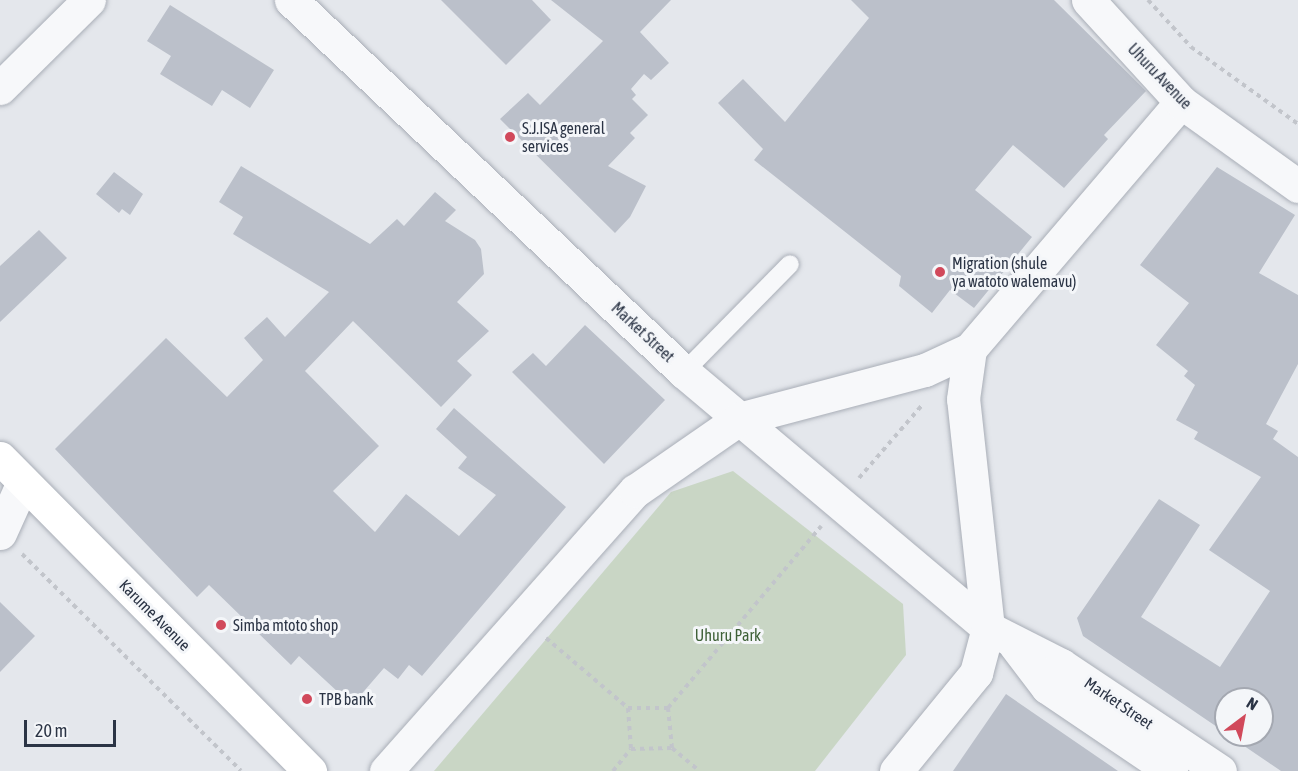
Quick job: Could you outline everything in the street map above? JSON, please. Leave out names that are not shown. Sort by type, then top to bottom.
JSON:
[{"type":"main road","name":"Karume Avenue","points":[[0,458],[310,771]]},
{"type":"street","points":[[0,88],[89,0]]},
{"type":"street","name":"Market Street","points":[[291,0],[684,372],[1001,636],[1047,687],[1171,771]]},
{"type":"street","name":"Uhuru Avenue","points":[[1088,0],[1181,102],[1298,186]]},
{"type":"street","points":[[386,771],[520,617],[635,491],[739,419],[925,370],[970,349],[1181,102]]},
{"type":"street","points":[[896,771],[976,673],[1001,636],[963,399],[970,349]]},
{"type":"street","points":[[0,532],[23,482]]},
{"type":"street","name":"Market Street","points":[[1001,636],[1061,665],[1220,771]]},
{"type":"lane","points":[[684,372],[789,264]]},
{"type":"path","points":[[1148,0],[1191,47],[1298,124]]},
{"type":"path","points":[[672,748],[668,708],[839,501],[931,394]]},
{"type":"path","points":[[0,532],[241,771]]},
{"type":"path","points":[[520,617],[628,708],[668,708]]},
{"type":"path","points":[[613,771],[631,749],[628,708]]},
{"type":"path","points":[[631,749],[672,748],[699,771]]},
{"type":"green space","name":"Uhuru Park","points":[[733,471],[903,604],[906,655],[815,771],[434,771],[671,492]]},
{"type":"building","points":[[441,0],[532,0],[551,20],[506,65]]},
{"type":"building","points":[[551,0],[671,0],[640,32],[669,63],[651,80],[644,74],[631,89],[636,95],[632,99],[648,115],[630,133],[635,138],[608,166],[646,186],[630,217],[615,233],[500,119],[528,93],[540,105],[603,41]]},
{"type":"building","points":[[851,0],[1054,0],[1146,91],[1104,135],[1108,139],[1064,188],[1013,145],[975,190],[1032,237],[974,308],[950,290],[932,313],[899,286],[901,276],[754,160],[763,149],[718,103],[743,79],[785,122],[869,18]]},
{"type":"building","points":[[170,5],[274,70],[250,108],[222,90],[212,106],[160,74],[171,56],[147,41]]},
{"type":"building","points":[[241,166],[370,244],[397,219],[404,226],[435,192],[456,210],[445,221],[475,240],[481,249],[484,274],[457,302],[489,331],[457,361],[472,375],[441,407],[353,321],[305,371],[379,446],[333,491],[375,532],[406,494],[459,536],[496,495],[458,468],[467,457],[436,429],[454,408],[566,507],[422,676],[409,665],[398,679],[384,668],[352,705],[299,656],[291,665],[209,585],[197,597],[55,449],[166,338],[227,397],[263,360],[244,338],[267,317],[285,337],[329,292],[233,234],[243,217],[219,202]]},
{"type":"building","points":[[1217,167],[1295,215],[1259,273],[1298,295],[1298,364],[1266,424],[1278,431],[1273,439],[1298,457],[1298,771],[1281,771],[1246,747],[1274,747],[1274,687],[1214,687],[1214,725],[1083,636],[1077,618],[1159,499],[1200,525],[1141,617],[1220,667],[1270,591],[1209,550],[1261,477],[1194,439],[1198,432],[1176,420],[1195,385],[1184,376],[1188,371],[1156,345],[1189,303],[1140,265]]},
{"type":"building","points":[[114,172],[143,194],[130,215],[122,209],[119,213],[96,194]]},
{"type":"building","points":[[39,230],[67,258],[0,322],[0,266]]},
{"type":"building","points":[[585,325],[665,400],[604,464],[512,372],[533,353],[546,366]]},
{"type":"building","points":[[0,602],[35,636],[0,672]]},
{"type":"building","points":[[1006,694],[1118,771],[953,771]]},
{"type":"place","name":"S.J.ISA general services","points":[[510,137]]},
{"type":"place","name":"Migration (shule ya watoto walemavu)","points":[[940,272]]},
{"type":"place","name":"Simba mtoto shop","points":[[221,625]]},
{"type":"place","name":"TPB bank","points":[[307,699]]}]
